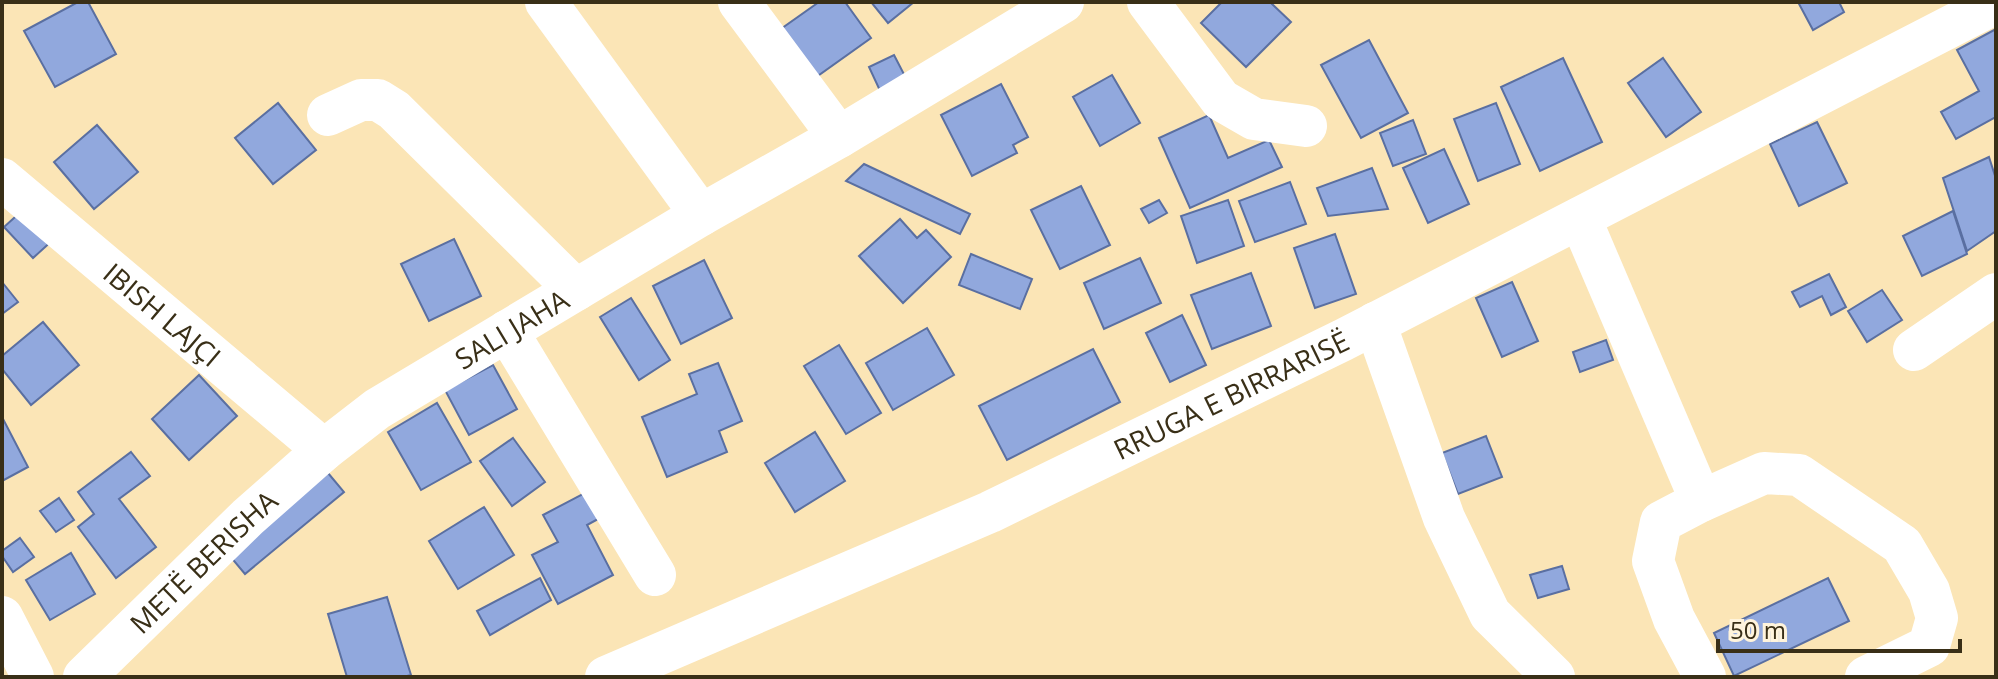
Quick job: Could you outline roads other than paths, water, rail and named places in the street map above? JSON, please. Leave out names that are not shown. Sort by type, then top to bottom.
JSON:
[{"type":"street","points":[[546,2],[701,215]]},
{"type":"street","points":[[739,2],[839,137]]},
{"type":"street","name":"SALI JAHA","points":[[324,450],[377,409],[1063,2]]},
{"type":"street","points":[[1148,2],[1221,100],[1254,119],[1306,126]]},
{"type":"street","name":"RRUGA E BIRRARISË","points":[[1843,82],[1940,2]]},
{"type":"street","name":"RRUGA E BIRRARISË","points":[[606,677],[990,512],[1375,323],[1996,3]]},
{"type":"street","points":[[328,115],[361,100],[378,100],[394,110],[576,290]]},
{"type":"street","name":"IBISH LAJÇI","points":[[2,179],[324,450]]},
{"type":"street","points":[[1580,218],[1701,501]]},
{"type":"street","points":[[1914,350],[1996,294]]},
{"type":"street","points":[[1375,323],[1444,518],[1490,614],[1554,677]]},
{"type":"street","points":[[507,331],[655,575]]},
{"type":"street","name":"METË BERISHA","points":[[84,677],[248,517],[324,450]]},
{"type":"street","points":[[1705,677],[1674,619],[1653,561],[1661,522],[1764,473],[1799,475],[1902,545],[1929,591],[1937,618],[1929,646],[1866,677]]},
{"type":"street","points":[[2,617],[33,677]]}]
